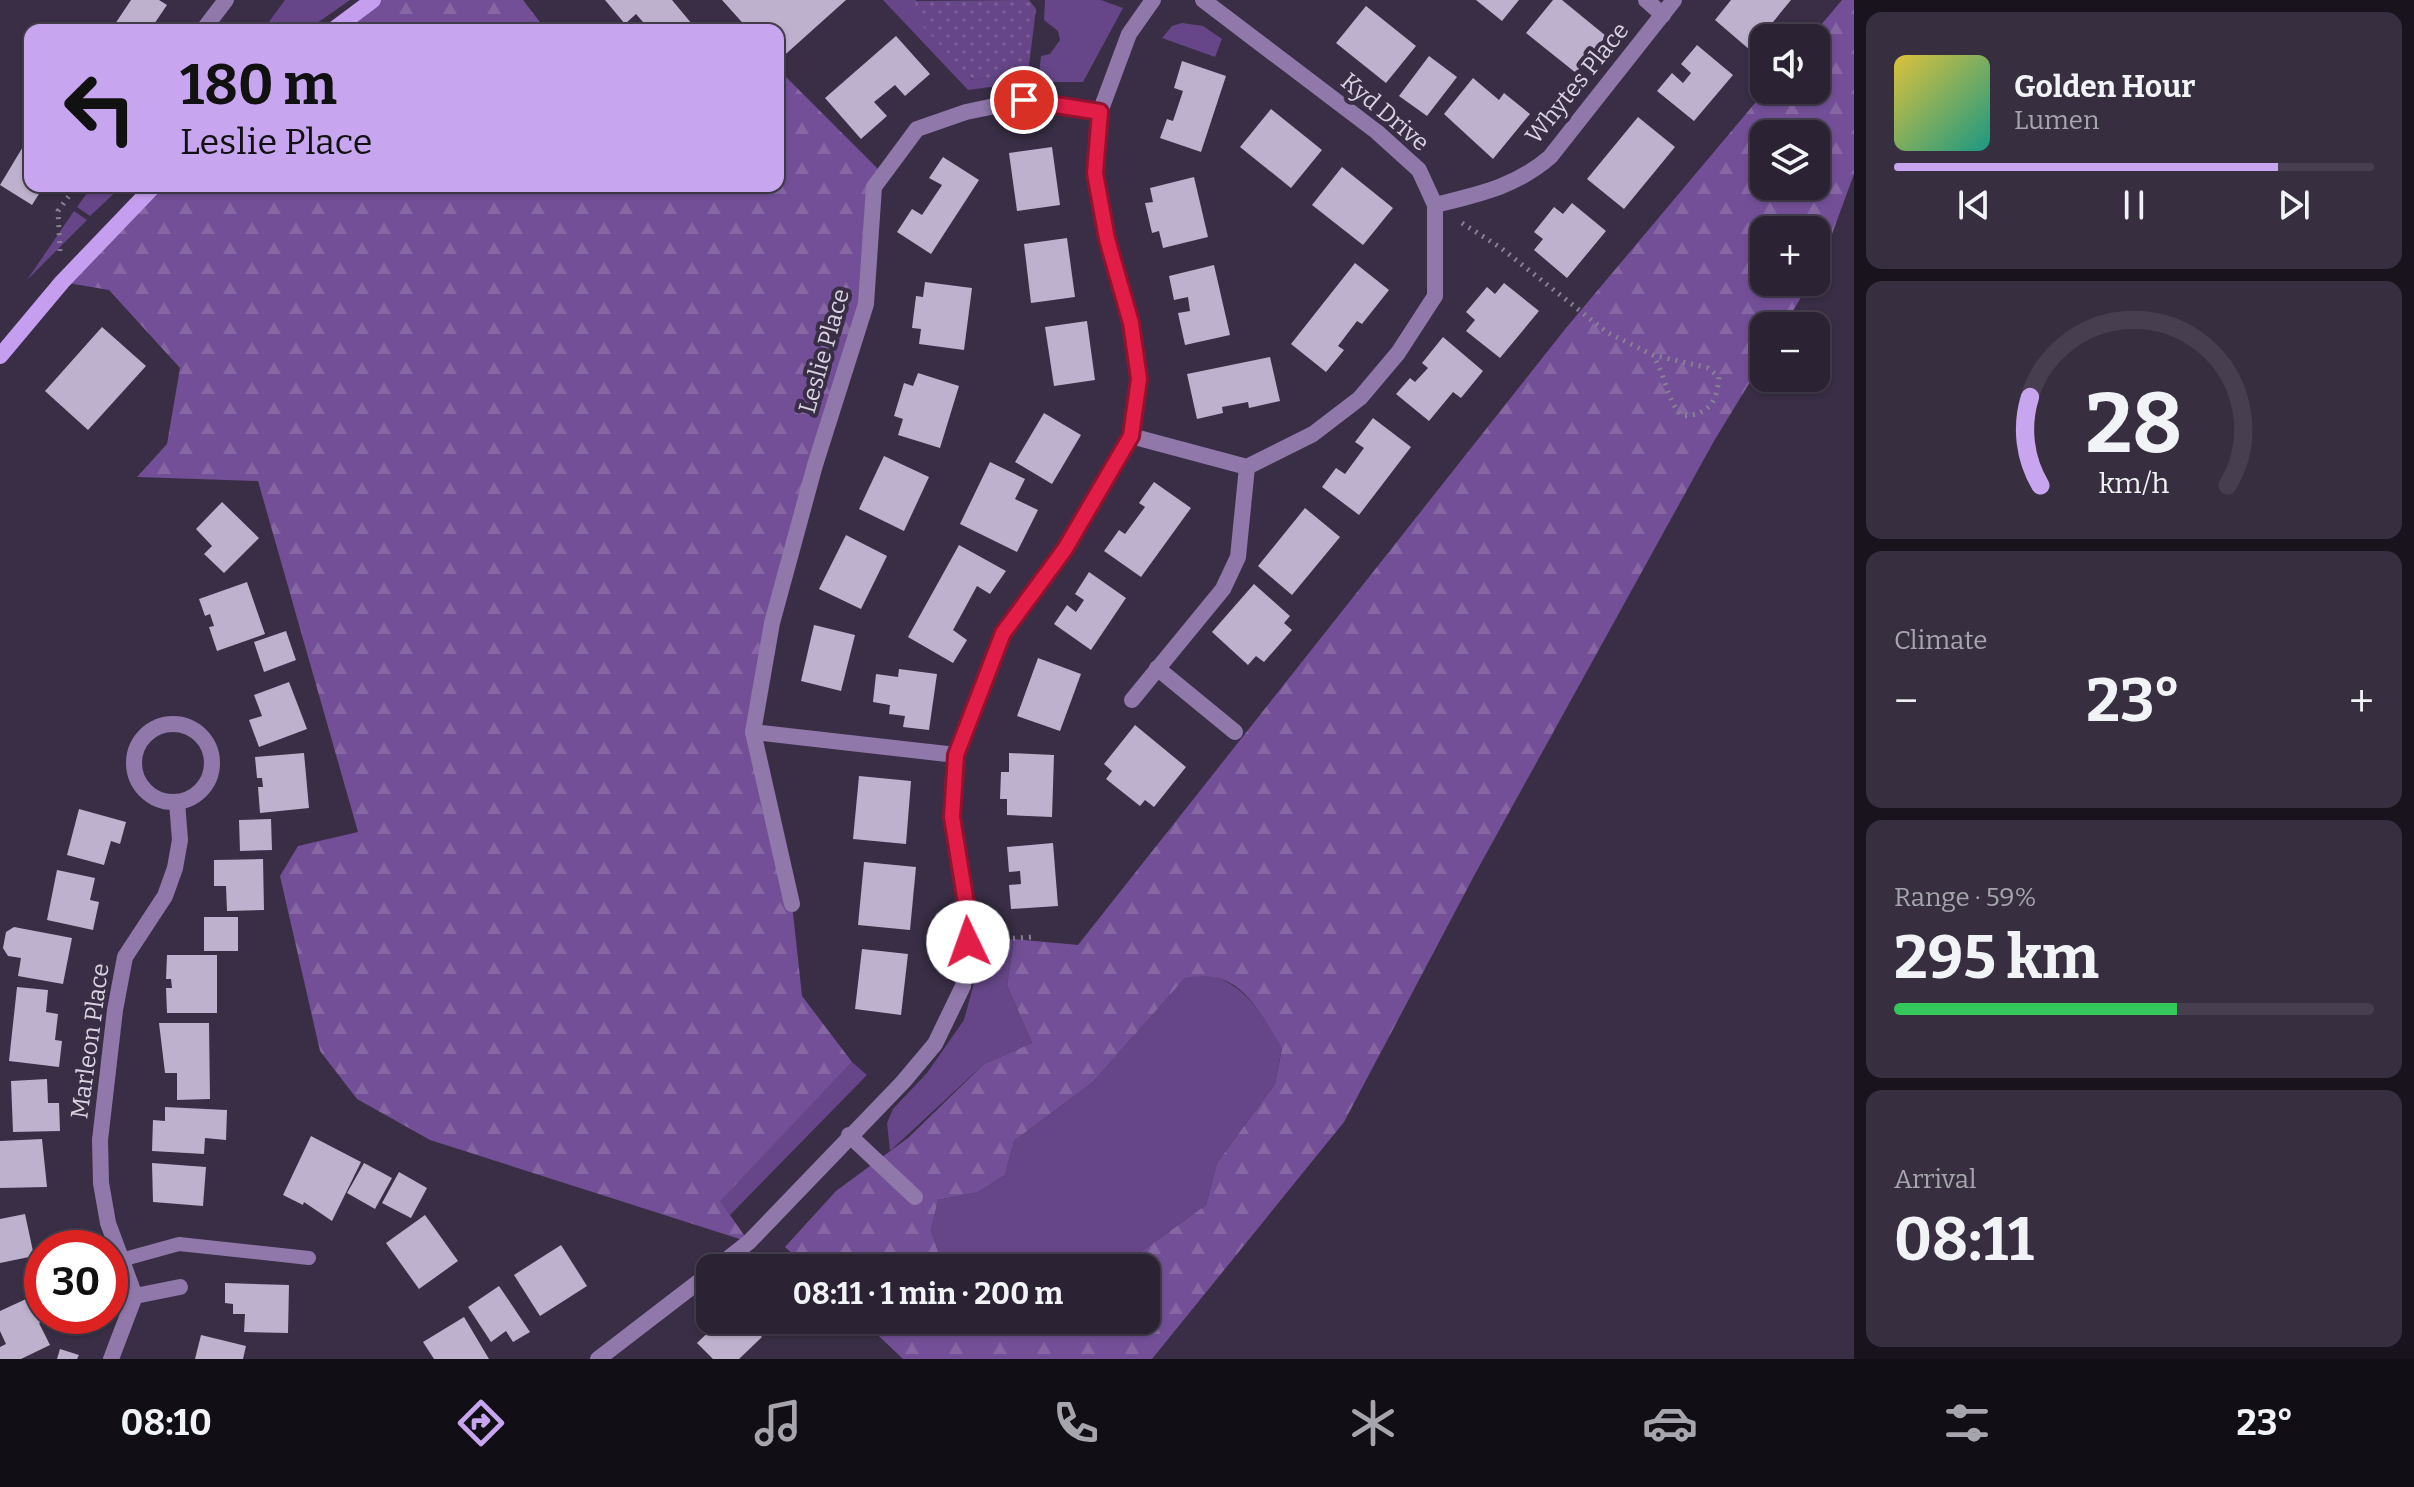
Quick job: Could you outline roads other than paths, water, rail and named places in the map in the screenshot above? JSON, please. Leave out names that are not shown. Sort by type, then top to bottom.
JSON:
[{"type":"street","points":[[208,24],[226,0]]},
{"type":"street","points":[[341,24],[373,0]]},
{"type":"street","points":[[734,1254],[749,1242],[903,1082],[935,1044],[963,986],[970,928],[952,817],[956,755],[1003,633],[1065,549],[1131,436],[1139,379],[1131,323],[1107,239],[1095,173],[1100,112],[1129,34],[1153,0]]},
{"type":"street","name":"Kyd Drive","points":[[1203,0],[1377,132],[1419,170],[1435,205],[1435,296],[1398,353],[1360,398],[1313,434],[1247,467]]},
{"type":"street","name":"Whytes Place","points":[[1646,0],[1663,15]]},
{"type":"street","name":"Whytes Place","points":[[1435,205],[1506,188],[1528,176],[1550,157],[1674,0]]},
{"type":"street","name":"Leslie Place","points":[[792,904],[753,732],[772,623],[815,465],[866,304],[874,187],[917,129],[975,109],[1024,100],[1100,112]]},
{"type":"street","points":[[0,356],[62,282],[148,192]]},
{"type":"street","points":[[1131,436],[1247,467],[1238,557],[1223,589],[1132,700]]},
{"type":"street","points":[[1157,668],[1235,732]]},
{"type":"street","points":[[165,724],[190,727],[208,744],[212,756],[212,769],[200,791],[177,802],[152,796],[136,775],[134,762],[143,737],[165,724]]},
{"type":"street","points":[[753,732],[956,755]]},
{"type":"street","name":"Marleon Place","points":[[110,1230],[100,1140],[115,1010],[125,957],[165,896],[175,868],[180,840],[177,802]]},
{"type":"street","points":[[849,1135],[915,1197]]},
{"type":"street","name":"Marleon Place","points":[[128,1278],[135,1296]]},
{"type":"street","points":[[598,1359],[696,1284]]},
{"type":"street","points":[[111,1359],[135,1296],[180,1287]]},
{"type":"lane","points":[[128,1258],[179,1244],[309,1258]]}]
